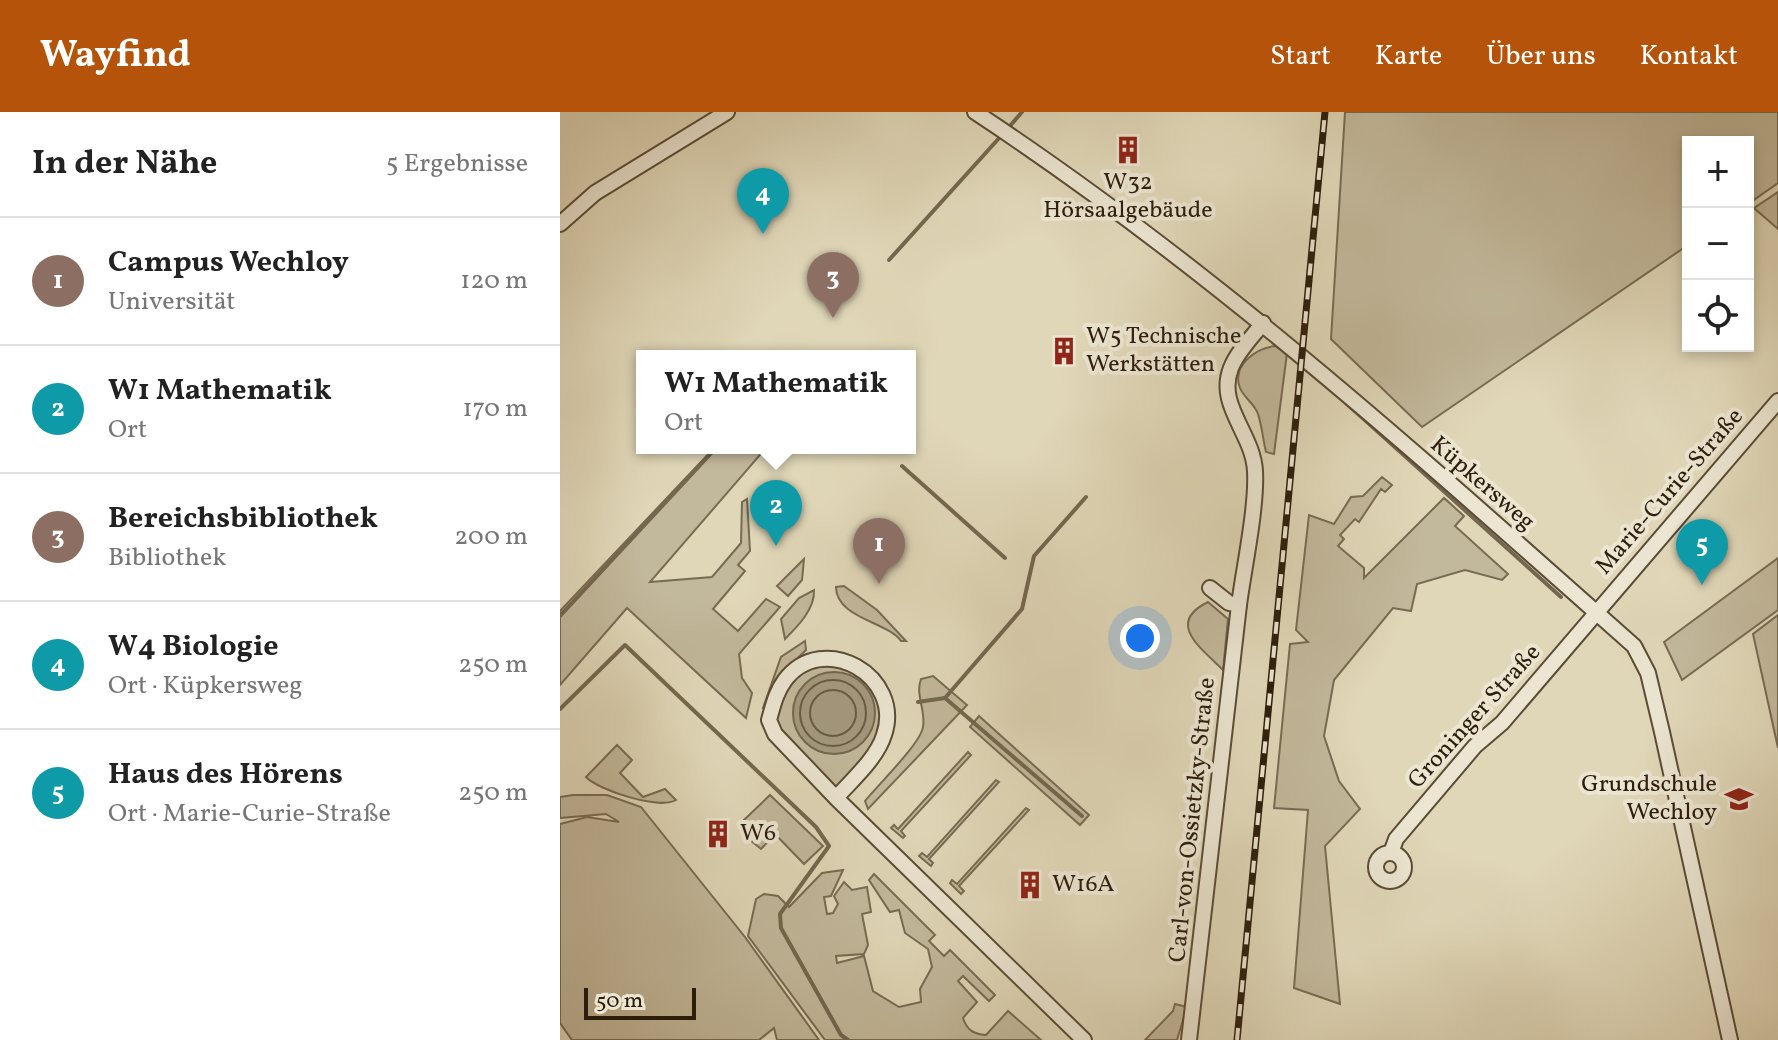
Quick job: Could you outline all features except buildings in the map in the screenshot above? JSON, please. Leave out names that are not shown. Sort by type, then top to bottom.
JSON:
[{"type":"street","points":[[560,224],[595,193],[727,112]]},
{"type":"street","name":"Küpkersweg","points":[[975,112],[1263,323],[1634,646],[1648,673],[1730,1040]]},
{"type":"street","name":"Carl-von-Ossietzky-Straße","points":[[1189,1040],[1255,476],[1248,438],[1226,399],[1226,384],[1232,365],[1263,323]]},
{"type":"street","name":"Marie-Curie-Straße","points":[[1595,612],[1778,401]]},
{"type":"street","points":[[1210,588],[1229,603],[1239,605]]},
{"type":"street","name":"Groninger Straße","points":[[1391,853],[1396,839],[1475,746],[1502,723],[1595,612]]},
{"type":"street","points":[[836,798],[875,752],[885,733],[887,709],[880,689],[867,671],[850,661],[831,658],[801,665],[786,678],[769,720],[775,734],[836,798],[1084,1040]]},
{"type":"shaded area","points":[[1345,112],[1778,112],[1778,183],[1754,200],[1754,136],[1682,136],[1682,249],[1422,427],[1331,339]]},
{"type":"shaded area","points":[[1778,192],[1778,229],[1754,208]]},
{"type":"shaded area","points":[[1275,346],[1287,353],[1274,454],[1266,452],[1258,414],[1242,392],[1238,380],[1247,359]]},
{"type":"shaded area","points":[[708,454],[761,454],[650,582],[712,577],[741,543],[742,502],[747,499],[750,551],[738,565],[745,571],[713,609],[738,631],[766,599],[780,607],[739,654],[742,678],[752,693],[746,718],[627,608],[560,685],[560,611]]},
{"type":"shaded area","points":[[1382,477],[1392,485],[1385,492],[1381,489],[1359,522],[1355,519],[1340,535],[1344,539],[1338,546],[1364,568],[1364,578],[1444,498],[1464,516],[1455,526],[1508,574],[1502,580],[1465,570],[1417,584],[1411,611],[1393,608],[1334,680],[1324,736],[1339,781],[1360,809],[1325,846],[1340,1004],[1294,988],[1308,810],[1274,808],[1290,644],[1308,642],[1296,630],[1309,515],[1334,524],[1351,497],[1363,496]]},
{"type":"shaded area","points":[[1778,558],[1778,610],[1682,680],[1664,642]]},
{"type":"shaded area","points":[[804,559],[802,580],[788,596],[777,586]]},
{"type":"shaded area","points":[[844,586],[877,610],[906,641],[901,641],[844,606],[836,587]]},
{"type":"shaded area","points":[[814,590],[809,610],[785,639],[781,619],[799,598]]},
{"type":"shaded area","points":[[1208,602],[1228,619],[1223,670],[1197,644],[1188,627],[1189,618],[1195,610]]},
{"type":"shaded area","points":[[1778,615],[1778,748],[1753,634]]},
{"type":"shaded area","points":[[805,641],[806,650],[782,673],[766,709],[763,708],[781,657]]},
{"type":"shaded area","points":[[831,658],[880,689],[885,733],[836,798],[775,734],[777,701],[785,683],[801,671]]},
{"type":"shaded area","points":[[933,676],[967,705],[868,809],[865,801],[920,734],[924,721],[919,685],[921,679]]},
{"type":"shaded area","points":[[979,716],[1089,815],[1080,825],[970,727]]},
{"type":"shaded area","points":[[617,745],[632,760],[620,773],[643,797],[665,789],[676,800],[643,801],[603,787],[586,777]]},
{"type":"shaded area","points":[[968,752],[971,755],[901,831],[905,836],[903,838],[891,828],[894,825],[898,829]]},
{"type":"shaded area","points":[[996,780],[999,782],[929,859],[933,863],[931,866],[919,856],[922,853],[927,857]]},
{"type":"shaded area","points":[[607,795],[641,807],[745,937],[819,1040],[777,1040],[774,1028],[759,1040],[572,1040],[560,1023],[560,824],[587,817],[619,822],[606,814],[560,818],[560,797]]},
{"type":"shaded area","points":[[770,795],[823,846],[804,864],[775,834],[761,849],[745,836],[744,820]]},
{"type":"shaded area","points":[[1026,808],[1029,810],[959,886],[964,891],[961,894],[950,883],[952,880],[957,884]]},
{"type":"shaded area","points":[[843,870],[831,896],[824,897],[827,914],[833,913],[838,904],[834,896],[844,882],[852,890],[867,887],[871,912],[862,914],[868,945],[864,954],[836,956],[837,963],[864,956],[873,991],[899,1007],[921,1002],[920,989],[932,967],[928,949],[905,933],[899,910],[890,912],[869,880],[874,874],[935,935],[929,941],[944,956],[950,950],[995,995],[989,1001],[963,976],[958,981],[977,1002],[963,1018],[969,1028],[986,1035],[1008,1011],[1041,1040],[825,1040],[748,936],[756,899],[764,894],[778,896],[789,907],[822,873]]},
{"type":"shaded area","points":[[1175,1004],[1187,1007],[1177,1040],[1145,1040],[1173,1011]]},
{"type":"water","points":[[834,672],[850,675],[863,684],[872,697],[875,713],[872,729],[863,742],[850,751],[834,754],[818,751],[805,742],[796,729],[793,713],[796,697],[805,684],[818,675]]},
{"type":"waterway","points":[[1010,126],[1022,112]]},
{"type":"waterway","points":[[889,260],[1001,136]]},
{"type":"waterway","points":[[1346,403],[1561,597]]},
{"type":"waterway","points":[[560,616],[710,454]]},
{"type":"waterway","points":[[902,466],[1005,558]]},
{"type":"waterway","points":[[945,698],[1022,609],[1034,556],[1086,497]]},
{"type":"waterway","points":[[560,709],[625,645],[816,827],[829,846],[780,914],[781,928],[841,1035],[848,1040]]},
{"type":"waterway","points":[[918,702],[945,698],[1082,816]]},
{"type":"railway","points":[[1237,1040],[1325,112]]},
{"type":"place","name":"W32 Hörsaalgebäude","points":[[1128,150]]},
{"type":"place","name":"W4 Biologie","points":[[763,234]]},
{"type":"place","name":"Bereichsbibliothek","points":[[833,318]]},
{"type":"place","name":"W5 Technische Werkstätten","points":[[1064,351]]},
{"type":"place","name":"W1 Mathematik","points":[[776,546]]},
{"type":"place","name":"Campus Wechloy","points":[[879,584]]},
{"type":"place","name":"Haus des Hörens","points":[[1702,585]]},
{"type":"place","name":"Grundschule Wechloy","points":[[1739,799]]},
{"type":"place","name":"W6","points":[[718,834]]},
{"type":"place","name":"W16A","points":[[1030,885]]}]
